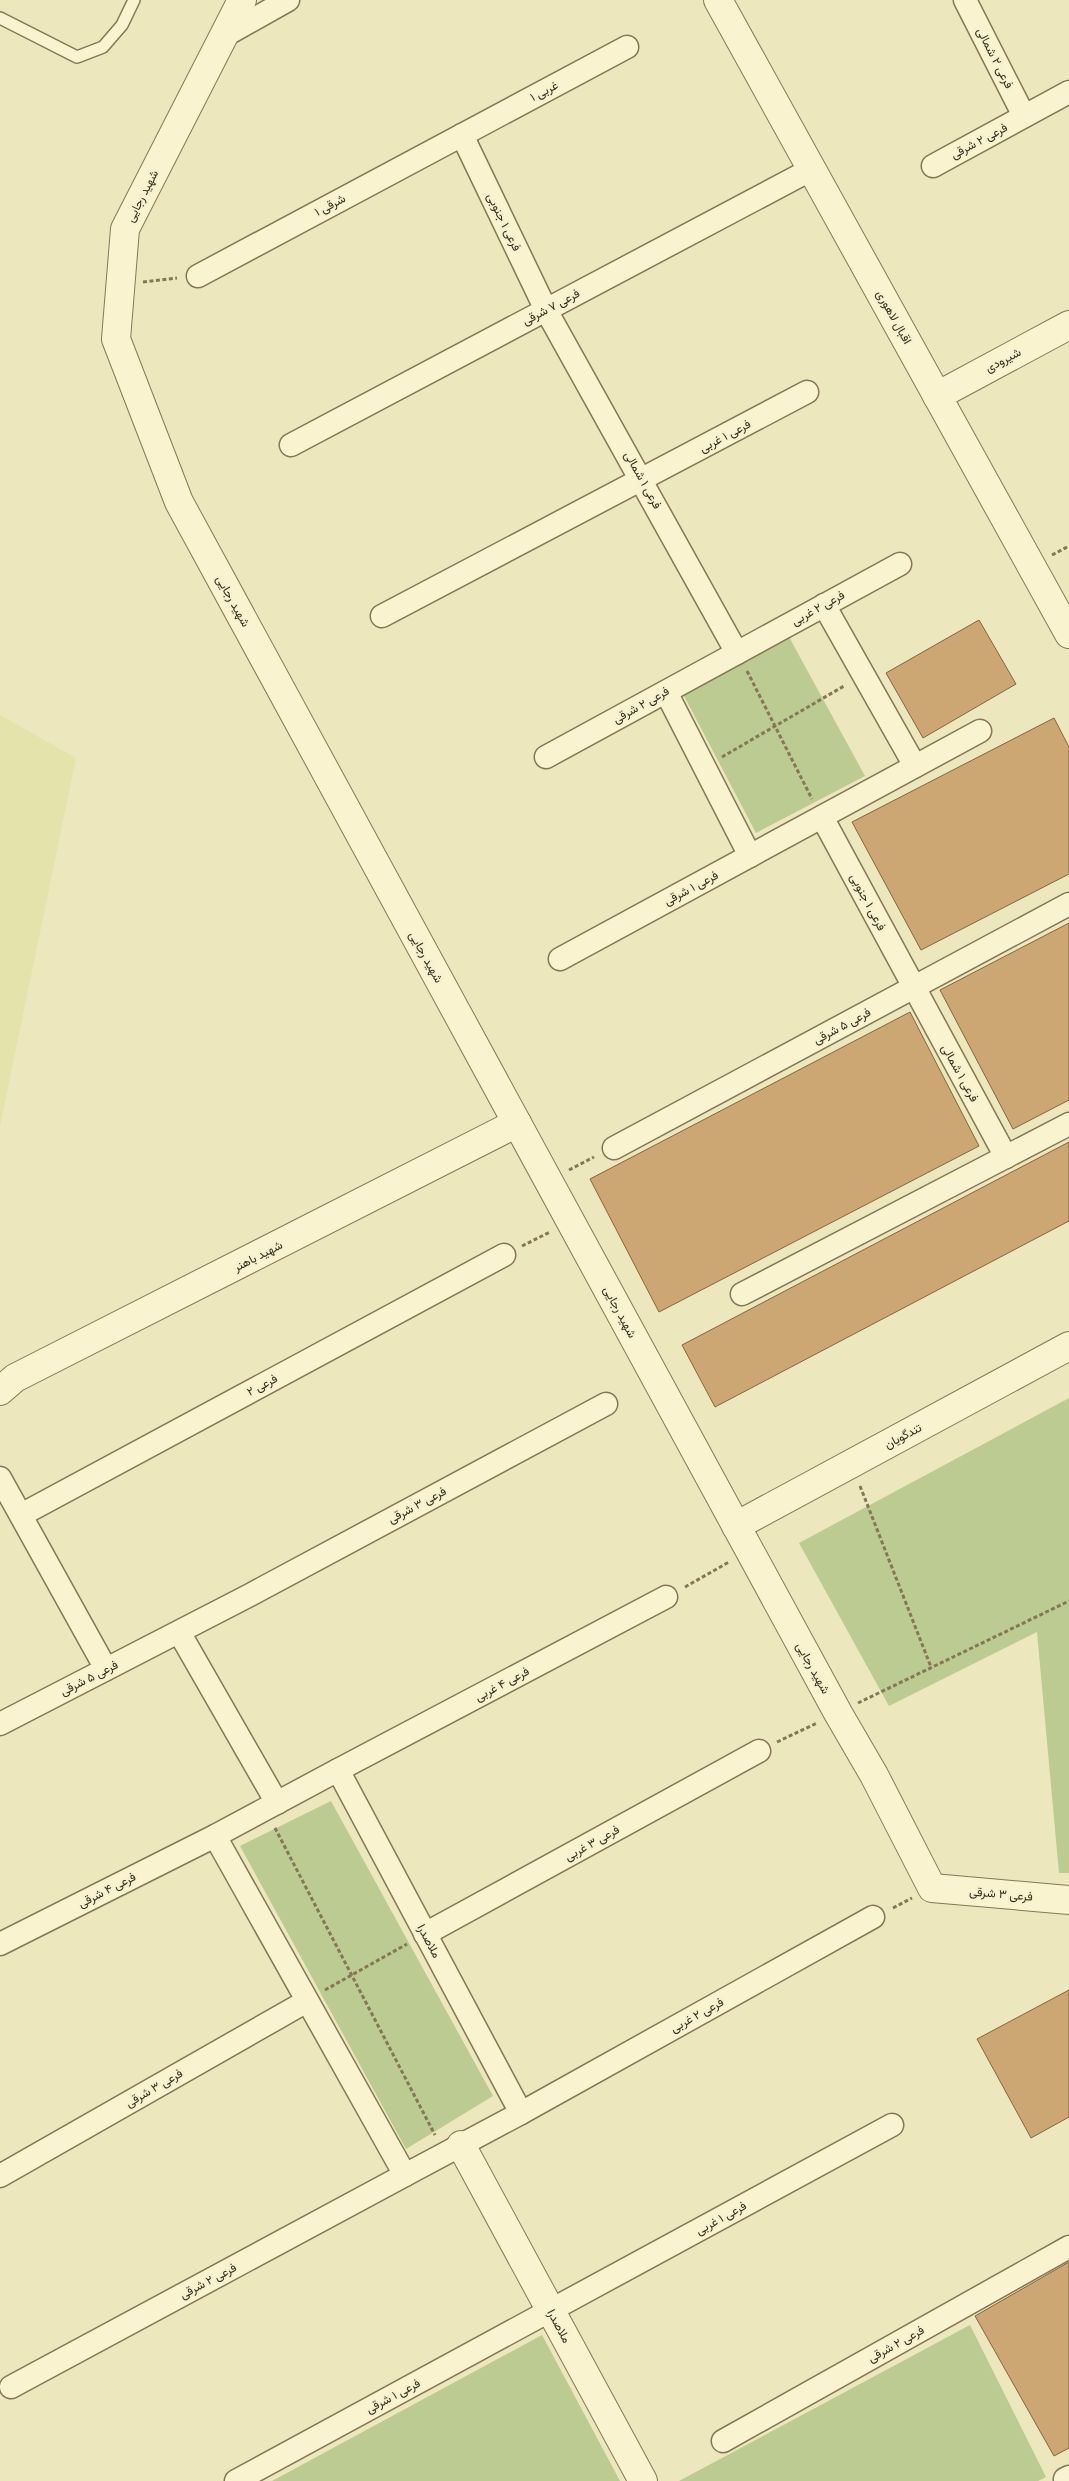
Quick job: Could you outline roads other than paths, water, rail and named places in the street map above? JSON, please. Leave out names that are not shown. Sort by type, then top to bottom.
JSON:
[{"type":"street","name":"شهید رجایی","points":[[242,0],[125,229],[116,339],[179,502],[749,1551],[874,1775],[932,1888]]},
{"type":"street","points":[[224,36],[288,0]]},
{"type":"street","name":"اقبال لاهوری","points":[[718,0],[1069,634]]},
{"type":"street","name":"فرعی ۲ شمالی","points":[[965,0],[1024,116]]},
{"type":"street","name":"۱ غربی","points":[[462,135],[627,47]]},
{"type":"street","points":[[1024,116],[1069,92]]},
{"type":"street","name":"فرعی ۲ شرقی","points":[[933,166],[1024,116]]},
{"type":"street","name":"۱ شرقی","points":[[198,276],[462,135]]},
{"type":"street","name":"فرعی ۱ جنوبی","points":[[462,135],[546,310]]},
{"type":"street","name":"فرعی ۷ شرقی","points":[[291,445],[812,169]]},
{"type":"street","name":"فرعی ۱ شمالی","points":[[546,310],[737,652]]},
{"type":"street","name":"شیرودی","points":[[937,396],[1069,325]]},
{"type":"street","name":"فرعی ۱ غربی","points":[[642,479],[807,392]]},
{"type":"street","points":[[382,616],[642,479]]},
{"type":"street","name":"فرعی ۲ غربی","points":[[737,652],[900,564]]},
{"type":"street","points":[[824,605],[915,766]]},
{"type":"street","name":"فرعی ۲ شرقی","points":[[546,757],[737,652]]},
{"type":"street","points":[[666,692],[750,856]]},
{"type":"street","points":[[822,817],[980,731]]},
{"type":"street","name":"فرعی ۱ جنوبی","points":[[822,817],[913,988]]},
{"type":"street","name":"فرعی ۱ شرقی","points":[[560,959],[822,817]]},
{"type":"street","name":"فرعی ۵ شرقی","points":[[614,1148],[1069,904]]},
{"type":"street","name":"فرعی ۱ شمالی","points":[[913,988],[1006,1157]]},
{"type":"street","name":"شهید باهنر","points":[[0,1391],[15,1378],[517,1123]]},
{"type":"street","points":[[742,1294],[1069,1124]]},
{"type":"street","name":"فرعی ۲","points":[[21,1515],[504,1255]]},
{"type":"street","name":"تندگویان","points":[[736,1526],[1069,1346]]},
{"type":"street","name":"فرعی ۳ شرقی","points":[[179,1632],[606,1404]]},
{"type":"street","points":[[0,1478],[106,1669]]},
{"type":"street","name":"فرعی ۴ غربی","points":[[338,1770],[666,1597]]},
{"type":"street","points":[[179,1632],[271,1806]]},
{"type":"street","name":"فرعی ۵ شرقی","points":[[0,1724],[179,1632]]},
{"type":"street","name":"فرعی ۳ غربی","points":[[425,1934],[759,1751]]},
{"type":"street","points":[[338,1770],[214,1836],[405,2175],[521,2113]]},
{"type":"street","name":"ملاصدرا","points":[[338,1770],[521,2113]]},
{"type":"street","name":"فرعی ۴ شرقی","points":[[0,1944],[214,1836]]},
{"type":"street","name":"فرعی ۳ شرقی","points":[[932,1888],[1069,1900]]},
{"type":"street","name":"فرعی ۲ غربی","points":[[521,2113],[873,1917]]},
{"type":"street","name":"فرعی ۳ شرقی","points":[[0,2176],[307,2001]]},
{"type":"street","name":"فرعی ۱ غربی","points":[[551,2310],[892,2125]]},
{"type":"street","name":"ملاصدرا","points":[[452,2149],[551,2310],[643,2481]]},
{"type":"street","name":"فرعی ۲ شرقی","points":[[11,2386],[405,2175]]},
{"type":"street","name":"فرعی ۲ شرقی","points":[[723,2441],[1069,2247]]},
{"type":"street","name":"فرعی ۱ شرقی","points":[[236,2481],[551,2310]]},
{"type":"lane","points":[[0,18],[77,57],[103,47],[122,25],[134,0]]}]
